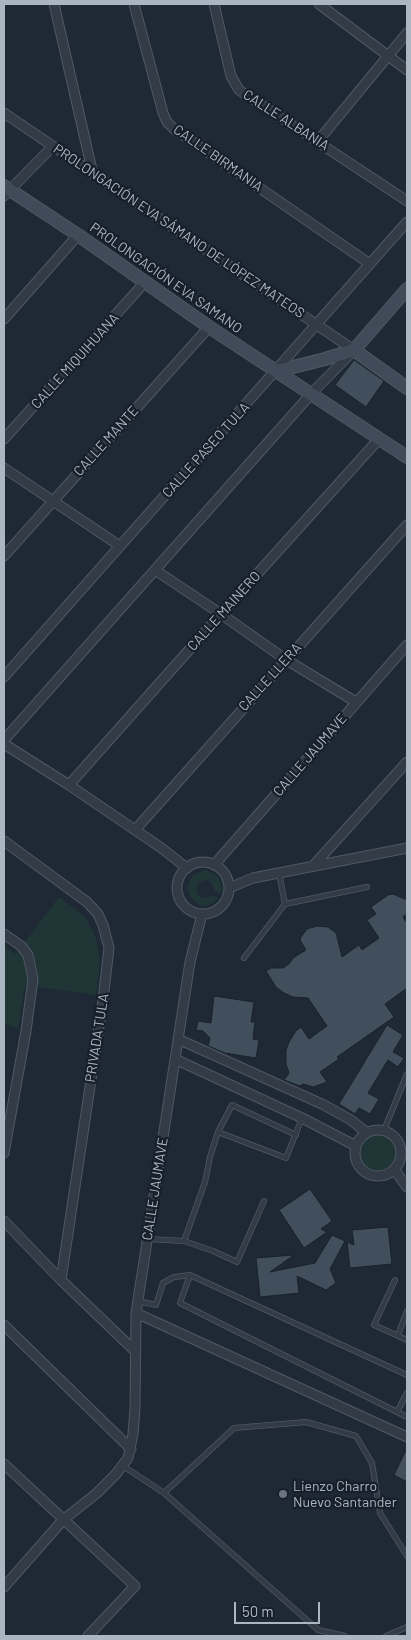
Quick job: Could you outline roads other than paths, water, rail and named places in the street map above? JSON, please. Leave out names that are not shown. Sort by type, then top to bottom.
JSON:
[{"type":"main road","name":"PROLONGACIÓN EVA SAMANO","points":[[6,190],[78,235],[209,327],[407,457]]},
{"type":"main road","points":[[277,371],[354,350],[407,290]]},
{"type":"main road","points":[[354,350],[407,388]]},
{"type":"street","points":[[54,4],[93,174]]},
{"type":"street","name":"CALLE BIRMANIA","points":[[134,4],[167,122],[174,129],[370,264]]},
{"type":"street","name":"CALLE ALBANIA","points":[[214,4],[231,76],[239,90],[407,201]]},
{"type":"street","points":[[319,4],[407,70]]},
{"type":"street","points":[[318,141],[407,33]]},
{"type":"street","name":"PROLONGACIÓN EVA SÁMANO DE LÓPEZ MATEOS","points":[[4,113],[354,350]]},
{"type":"street","points":[[6,190],[53,146]]},
{"type":"street","name":"CALLE PASEO TULA","points":[[4,677],[407,222]]},
{"type":"street","points":[[4,319],[78,235]]},
{"type":"street","name":"CALLE MIQUIHUANA","points":[[4,439],[145,282]]},
{"type":"street","name":"CALLE MANTE","points":[[4,556],[209,327]]},
{"type":"street","points":[[187,868],[160,846],[4,742],[311,394],[354,350]]},
{"type":"street","name":"CALLE MAINERO","points":[[69,785],[380,439]]},
{"type":"street","points":[[4,468],[120,546]]},
{"type":"street","name":"CALLE LLERA","points":[[135,830],[407,524]]},
{"type":"street","points":[[155,570],[285,659],[356,702]]},
{"type":"street","name":"CALLE JAUMAVE","points":[[214,865],[407,645]]},
{"type":"street","points":[[313,866],[407,762]]},
{"type":"street","name":"PRIVADA TULA","points":[[4,841],[87,902],[98,914],[103,925],[108,948],[104,1000],[61,1280]]},
{"type":"street","points":[[229,888],[253,878],[407,848]]},
{"type":"street","points":[[206,862],[214,865],[226,877],[229,888],[227,897],[219,908],[213,912],[202,914],[188,909],[179,899],[177,886],[182,873],[187,868],[199,863],[206,862]]},
{"type":"street","name":"CALLE JAUMAVE","points":[[4,1587],[63,1520],[97,1493],[123,1466],[131,1449],[135,1409],[136,1313],[190,962],[202,914]]},
{"type":"street","points":[[4,934],[21,946],[28,956],[33,978],[26,1031],[4,1153]]},
{"type":"street","points":[[178,1039],[324,1105],[351,1120],[367,1133]]},
{"type":"street","points":[[175,1059],[302,1118],[356,1146]]},
{"type":"street","points":[[378,1130],[384,1130],[395,1136],[404,1156],[394,1169],[378,1176],[367,1172],[358,1164],[355,1152],[362,1136],[378,1130]]},
{"type":"street","points":[[394,1169],[407,1186]]},
{"type":"street","points":[[4,1222],[136,1352]]},
{"type":"street","points":[[136,1313],[407,1437]]},
{"type":"street","points":[[4,1325],[131,1449]]},
{"type":"street","points":[[4,1464],[135,1586],[88,1636]]},
{"type":"lane","points":[[279,873],[285,904]]},
{"type":"lane","points":[[244,958],[285,904],[367,887]]},
{"type":"lane","points":[[384,1130],[407,1074]]},
{"type":"lane","points":[[184,1241],[205,1182],[218,1132],[232,1105],[296,1135]]},
{"type":"lane","points":[[218,1132],[286,1158],[302,1118]]},
{"type":"lane","points":[[148,1239],[184,1241],[237,1262],[264,1202]]},
{"type":"lane","points":[[138,1301],[156,1305],[163,1283],[174,1277],[190,1275],[407,1375]]},
{"type":"lane","points":[[190,1275],[180,1303],[407,1417]]},
{"type":"lane","points":[[395,1280],[374,1325],[407,1340]]},
{"type":"lane","points":[[398,1335],[407,1311]]},
{"type":"lane","points":[[397,1412],[407,1393]]},
{"type":"lane","points":[[164,1493],[234,1428],[306,1422],[356,1436],[372,1463],[380,1514],[407,1556]]},
{"type":"lane","points":[[123,1466],[164,1493],[318,1630],[345,1636]]},
{"type":"lane","points":[[386,1636],[407,1627]]},
{"type":"place","name":"Lienzo Charro Nuevo Santander","points":[[283,1494]]}]
